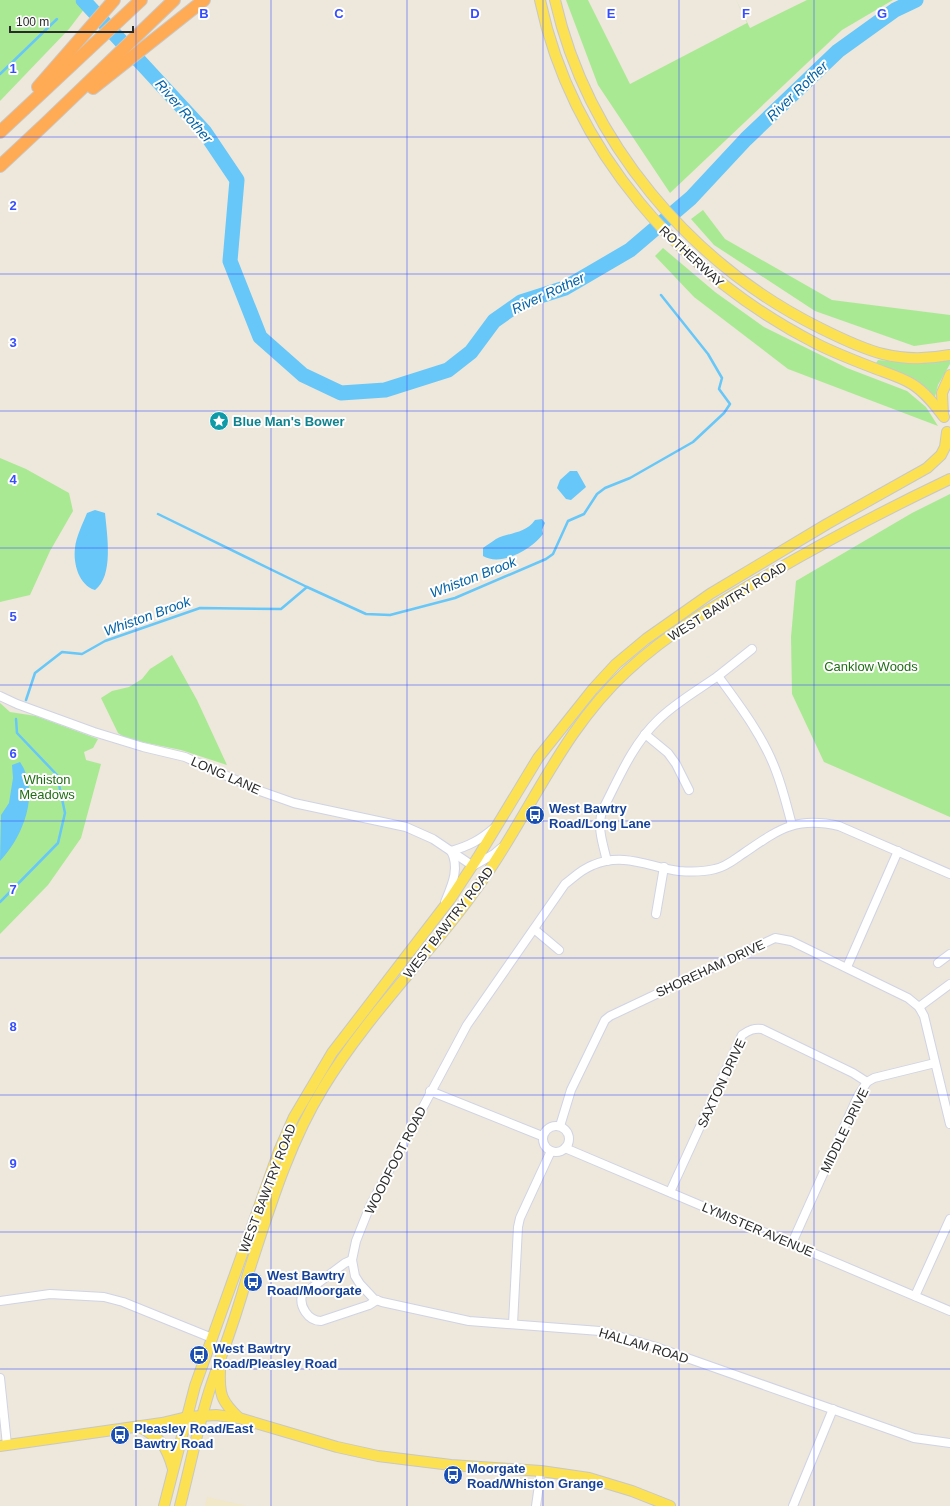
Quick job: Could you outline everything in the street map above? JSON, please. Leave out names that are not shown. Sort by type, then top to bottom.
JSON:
[{"type":"highway","points":[[0,132],[141,0]]},
{"type":"highway","points":[[119,61],[138,35],[174,0]]},
{"type":"highway","points":[[0,166],[46,123],[119,61],[148,45],[204,0]]},
{"type":"highway","points":[[0,132],[87,29],[112,3]]},
{"type":"main road","name":"ROTHERWAY","points":[[540,0],[556,53],[582,115],[606,156],[649,214],[674,241],[719,282],[767,316],[818,344],[912,384],[927,397],[944,417]]},
{"type":"main road","name":"ROTHERWAY","points":[[555,0],[559,20],[575,64],[597,112],[625,158],[660,205],[708,254],[757,292],[798,317],[874,352],[892,357],[920,359],[950,355]]},
{"type":"main road","points":[[949,433],[944,417],[942,393],[950,375]]},
{"type":"main road","name":"WEST BAWTRY ROAD","points":[[164,1506],[195,1386],[279,1151],[294,1117],[332,1053],[443,908],[473,866],[538,758],[592,689],[616,664],[646,639],[710,594],[902,484],[935,462],[944,447],[949,433]]},
{"type":"main road","name":"WEST BAWTRY ROAD","points":[[180,1506],[202,1416],[278,1183],[293,1146],[323,1088],[367,1025],[463,907],[494,862],[554,759],[575,728],[601,697],[627,670],[670,636],[723,601],[791,562],[899,504],[950,479]]},
{"type":"main road","name":"WEST BAWTRY ROAD","points":[[872,500],[880,504],[899,504]]},
{"type":"main road","points":[[220,1360],[219,1384],[222,1399],[225,1405],[239,1418]]},
{"type":"main road","points":[[3,1445],[138,1426],[187,1417],[216,1415],[239,1418],[337,1447],[378,1456],[451,1465],[541,1471],[594,1480],[632,1491],[657,1504],[670,1506]]},
{"type":"main road","points":[[138,1426],[159,1439],[168,1451],[173,1469]]},
{"type":"street","points":[[607,861],[599,830],[602,811],[631,756],[645,734],[672,708],[718,676],[752,649]]},
{"type":"street","points":[[718,676],[750,720],[765,747],[776,771],[792,825]]},
{"type":"street","name":"LONG LANE","points":[[0,696],[16,704],[94,732],[143,747],[185,757],[260,791],[294,802],[406,827],[433,839],[473,866]]},
{"type":"street","points":[[645,734],[668,753],[676,764],[689,790]]},
{"type":"street","points":[[443,908],[454,877],[454,861],[451,850],[463,848],[479,840],[499,823]]},
{"type":"street","name":"WOODFOOT ROAD","points":[[352,1260],[356,1241],[370,1206],[430,1092],[467,1026],[565,884],[592,865],[607,861],[619,860],[639,861],[678,871],[698,872],[716,869],[727,865],[778,830],[792,825],[825,823],[839,826],[950,874]]},
{"type":"street","points":[[473,866],[494,854],[508,839]]},
{"type":"street","points":[[847,967],[898,851]]},
{"type":"street","points":[[656,914],[664,867]]},
{"type":"street","points":[[534,929],[559,950]]},
{"type":"street","name":"SHOREHAM DRIVE","points":[[560,1126],[571,1090],[605,1020],[610,1016],[775,938],[792,941],[847,967],[908,998],[919,1008]]},
{"type":"street","points":[[944,958],[950,965]]},
{"type":"street","points":[[950,984],[919,1008],[924,1016],[950,1124]]},
{"type":"street","name":"SAXTON DRIVE","points":[[670,1192],[742,1035],[748,1031],[755,1028],[762,1029],[853,1073],[867,1082]]},
{"type":"street","name":"MIDDLE DRIVE","points":[[792,1243],[858,1096],[867,1082],[874,1078],[935,1063]]},
{"type":"street","points":[[430,1092],[542,1136]]},
{"type":"street","points":[[560,1126],[564,1128],[569,1135],[568,1144],[559,1152],[551,1152],[544,1146],[542,1136],[549,1127],[560,1126]]},
{"type":"street","name":"LYMISTER AVENUE","points":[[565,1148],[950,1311]]},
{"type":"street","points":[[513,1324],[518,1227],[520,1218],[551,1152]]},
{"type":"street","points":[[915,1296],[950,1218]]},
{"type":"street","points":[[352,1260],[344,1263],[302,1294],[301,1300],[309,1318],[314,1321],[321,1321],[369,1305],[377,1300]]},
{"type":"street","name":"HALLAM ROAD","points":[[352,1260],[355,1276],[366,1292],[377,1300],[434,1315],[469,1321],[600,1331],[627,1338],[914,1438],[950,1443]]},
{"type":"street","points":[[0,1301],[50,1294],[104,1297],[123,1302],[212,1338]]},
{"type":"street","points":[[0,1378],[3,1445]]},
{"type":"street","points":[[793,1506],[833,1409]]},
{"type":"street","points":[[537,1506],[541,1471]]},
{"type":"shaded area","points":[[207,1497],[247,1506],[205,1506]]},
{"type":"green space","points":[[0,0],[75,0],[85,8],[69,29],[0,101]]},
{"type":"green space","points":[[566,0],[588,0],[630,84],[747,23],[736,0],[750,28],[807,0],[893,0],[842,30],[670,193],[598,85]]},
{"type":"green space","points":[[703,210],[725,239],[832,300],[950,315],[950,341],[914,346],[815,311],[714,245],[691,219]]},
{"type":"green space","points":[[663,248],[715,292],[764,327],[847,368],[907,391],[926,407],[938,426],[788,369],[694,297],[655,256]]},
{"type":"green space","points":[[878,360],[914,363],[950,360],[950,364],[938,385],[935,397],[920,384],[899,372],[876,363]]},
{"type":"green space","points":[[0,458],[26,469],[69,493],[73,511],[50,551],[30,595],[0,602]]},
{"type":"green space","name":"Canklow Woods","points":[[950,494],[950,817],[824,762],[792,694],[791,637],[796,581],[912,513]]},
{"type":"green space","points":[[172,655],[197,700],[227,765],[181,750],[127,739],[118,733],[101,698],[112,691],[129,687],[142,679],[150,669]]},
{"type":"green space","name":"Whiston Meadows","points":[[0,703],[10,712],[36,716],[98,739],[93,748],[84,752],[86,760],[101,764],[81,838],[48,885],[0,934]]},
{"type":"water","points":[[570,471],[577,471],[586,487],[571,500],[566,499],[557,488],[560,480]]},
{"type":"water","points":[[95,510],[105,513],[108,554],[105,575],[101,584],[95,590],[85,584],[78,573],[75,561],[75,548],[87,513]]},
{"type":"water","points":[[542,519],[545,523],[542,530],[543,534],[532,545],[516,555],[507,558],[490,559],[483,556],[483,548],[496,539],[527,528],[535,520]]},
{"type":"water","points":[[20,762],[26,774],[29,787],[29,800],[22,827],[16,840],[0,861],[1,815],[9,803],[13,778],[12,765]]},
{"type":"waterway","name":"River Rother","points":[[83,0],[204,131],[237,180],[230,261],[260,337],[303,375],[341,393],[385,390],[448,370],[471,352],[494,321],[521,302],[565,288],[630,250],[691,198],[746,139],[838,51],[895,10],[916,0]]},
{"type":"waterway","points":[[0,74],[57,19]]},
{"type":"waterway","name":"Whiston Brook","points":[[26,700],[35,673],[62,652],[82,654],[105,641],[200,608],[281,609],[307,587],[366,614],[390,615],[455,598],[546,559],[553,554],[568,521],[584,514],[597,494],[605,488],[630,478],[693,442],[724,413],[730,404],[719,389],[722,378],[708,354],[661,295]]},
{"type":"waterway","points":[[158,514],[307,587]]},
{"type":"waterway","name":"Whiston Brook","points":[[0,902],[58,843],[65,813],[57,775],[17,733],[16,719]]},
{"type":"place","name":"Blue Man's Bower","points":[[219,421]]},
{"type":"place","name":"West Bawtry Road/Long Lane","points":[[535,815]]},
{"type":"place","name":"West Bawtry Road/Moorgate","points":[[253,1282]]},
{"type":"place","name":"West Bawtry Road/Pleasley Road","points":[[199,1355]]},
{"type":"place","name":"Pleasley Road/East Bawtry Road","points":[[120,1435]]},
{"type":"place","name":"Moorgate Road/Whiston Grange","points":[[453,1475]]}]
